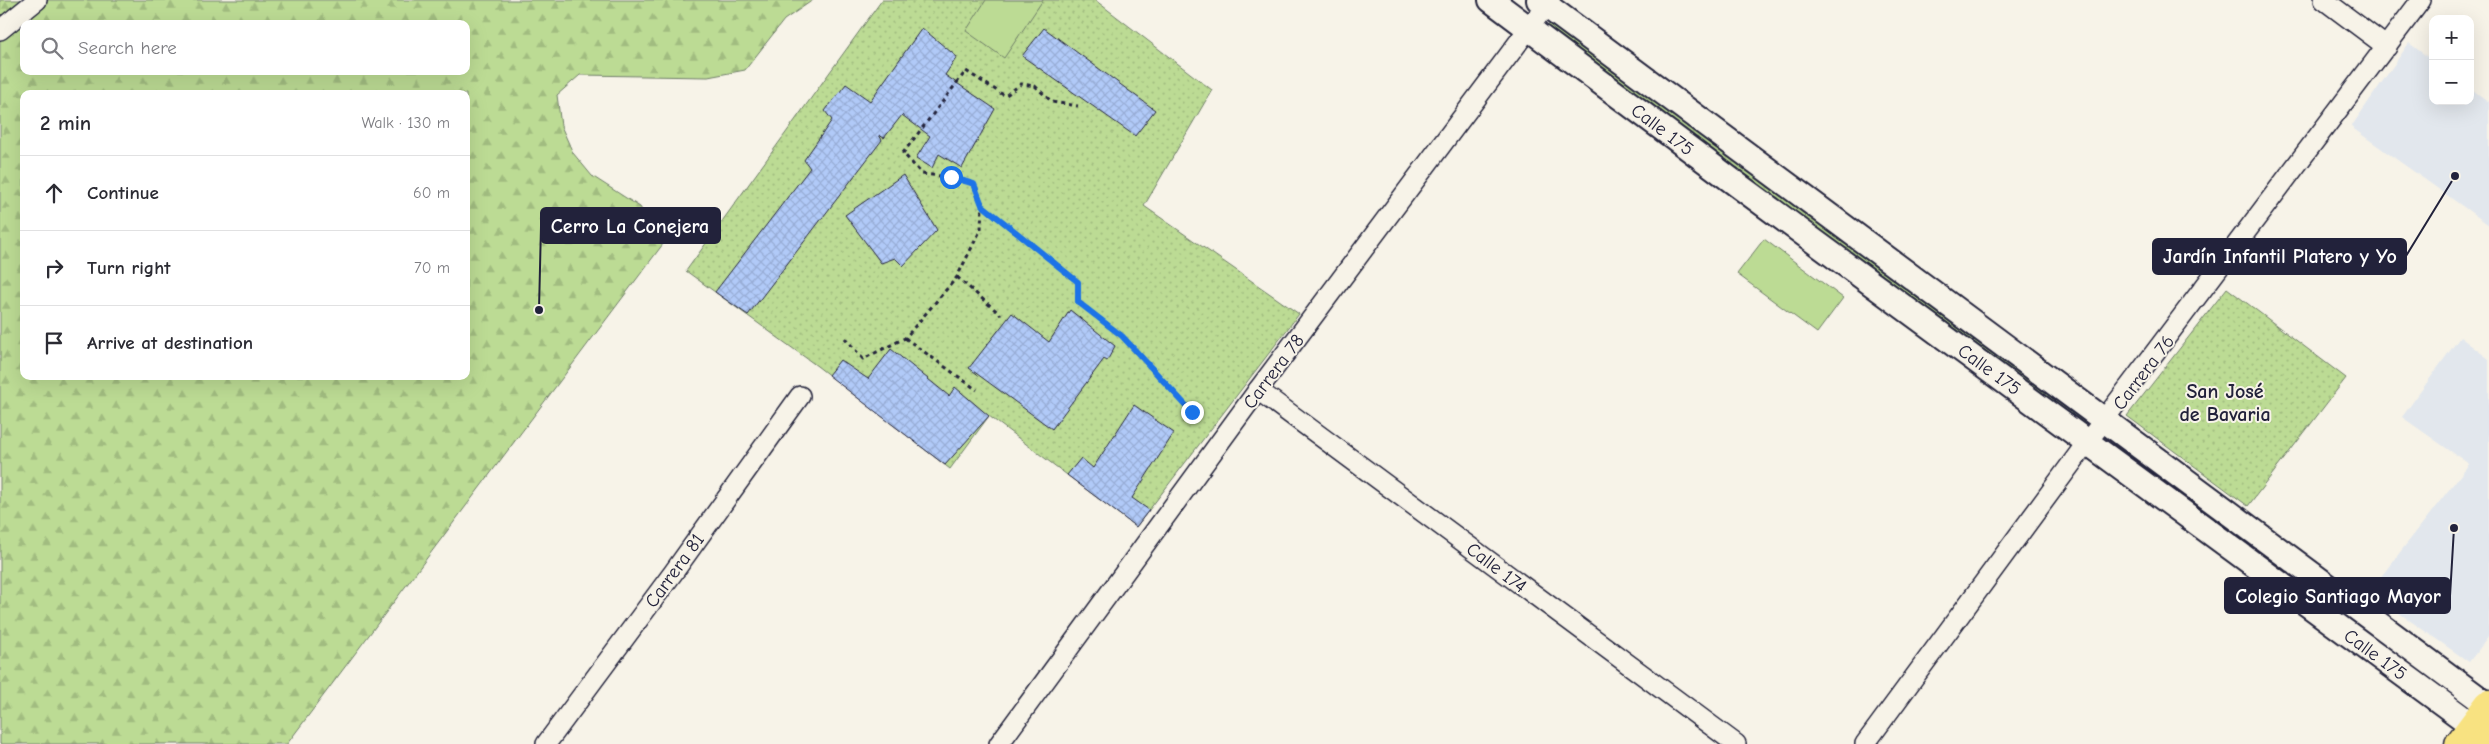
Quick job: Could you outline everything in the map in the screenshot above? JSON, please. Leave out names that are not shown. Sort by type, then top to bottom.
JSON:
[{"type":"street","points":[[0,29],[37,0]]},
{"type":"street","name":"Calle 175","points":[[1491,0],[1739,186],[2483,727]]},
{"type":"street","points":[[2324,0],[2387,46]]},
{"type":"street","name":"Carrera 76","points":[[1865,744],[2088,441],[2105,422],[2421,0]]},
{"type":"street","name":"Calle 175","points":[[1545,2],[2105,422],[2483,727]]},
{"type":"street","name":"Carrera 78","points":[[999,744],[1258,390],[1530,29],[1545,2]]},
{"type":"street","name":"Calle 174","points":[[1258,390],[1736,744]]},
{"type":"street","name":"Carrera 81","points":[[546,744],[673,573],[800,396]]},
{"type":"path","points":[[845,338],[863,359],[905,338],[957,277],[981,229],[982,205],[974,184],[951,177],[922,174],[903,153],[966,72],[1005,96],[1021,84],[1035,86],[1052,102],[1078,106]]},
{"type":"path","points":[[982,205],[1078,282],[1078,302],[1122,336],[1192,412]]},
{"type":"path","points":[[957,277],[1001,315]]},
{"type":"path","points":[[905,338],[978,390]]},
{"type":"shaded area","points":[[2409,43],[2429,58],[2429,105],[2474,105],[2474,91],[2489,102],[2489,225],[2351,127]]},
{"type":"shaded area","points":[[2460,337],[2489,359],[2489,636],[2469,662],[2369,592],[2469,464],[2402,417]]},
{"type":"green space","points":[[0,0],[813,0],[784,20],[745,70],[708,77],[580,75],[557,95],[561,126],[573,153],[592,176],[640,207],[663,244],[287,744],[0,744]]},
{"type":"green space","points":[[882,0],[1095,0],[1212,90],[1144,206],[1299,314],[1136,527],[989,416],[950,469],[817,366],[686,271]]},
{"type":"green space","points":[[986,0],[1043,0],[1004,58],[966,31]]},
{"type":"green space","points":[[1550,23],[2087,420],[2085,424],[2078,425],[1547,28]]},
{"type":"green space","points":[[1764,239],[1843,298],[1817,333],[1737,274]]},
{"type":"green space","points":[[2227,288],[2346,378],[2248,506],[2127,416]]},
{"type":"green space","points":[[2115,441],[2465,699],[2460,706],[2111,446]]},
{"type":"building","points":[[922,28],[957,57],[945,75],[995,109],[962,168],[939,154],[932,168],[916,158],[930,136],[902,115],[884,138],[879,135],[882,140],[748,315],[715,292],[810,168],[804,160],[832,120],[825,111],[846,84],[870,101]]},
{"type":"building","points":[[1044,28],[1155,110],[1135,136],[1022,56]]},
{"type":"building","points":[[903,175],[937,230],[903,266],[895,258],[881,263],[845,215]]},
{"type":"building","points":[[1070,310],[1115,346],[1107,361],[1104,359],[1052,429],[969,368],[1012,313],[1049,342]]},
{"type":"building","points":[[891,349],[949,396],[955,387],[989,416],[945,465],[828,375],[840,360],[868,379]]},
{"type":"building","points":[[1134,405],[1174,433],[1132,498],[1149,510],[1136,527],[1067,475],[1081,458],[1093,468]]},
{"type":"place","name":"Jardín Infantil Platero y Yo","points":[[2455,176]]},
{"type":"place","name":"Cerro La Conejera","points":[[539,310]]},
{"type":"place","name":"Colegio Santiago Mayor","points":[[2454,528]]},
{"type":"district","name":"San José de Bavaria","points":[[2225,402]]},
{"type":"route","points":[[951,177],[974,184],[982,205],[1078,282],[1078,302],[1122,336],[1192,412]]}]
